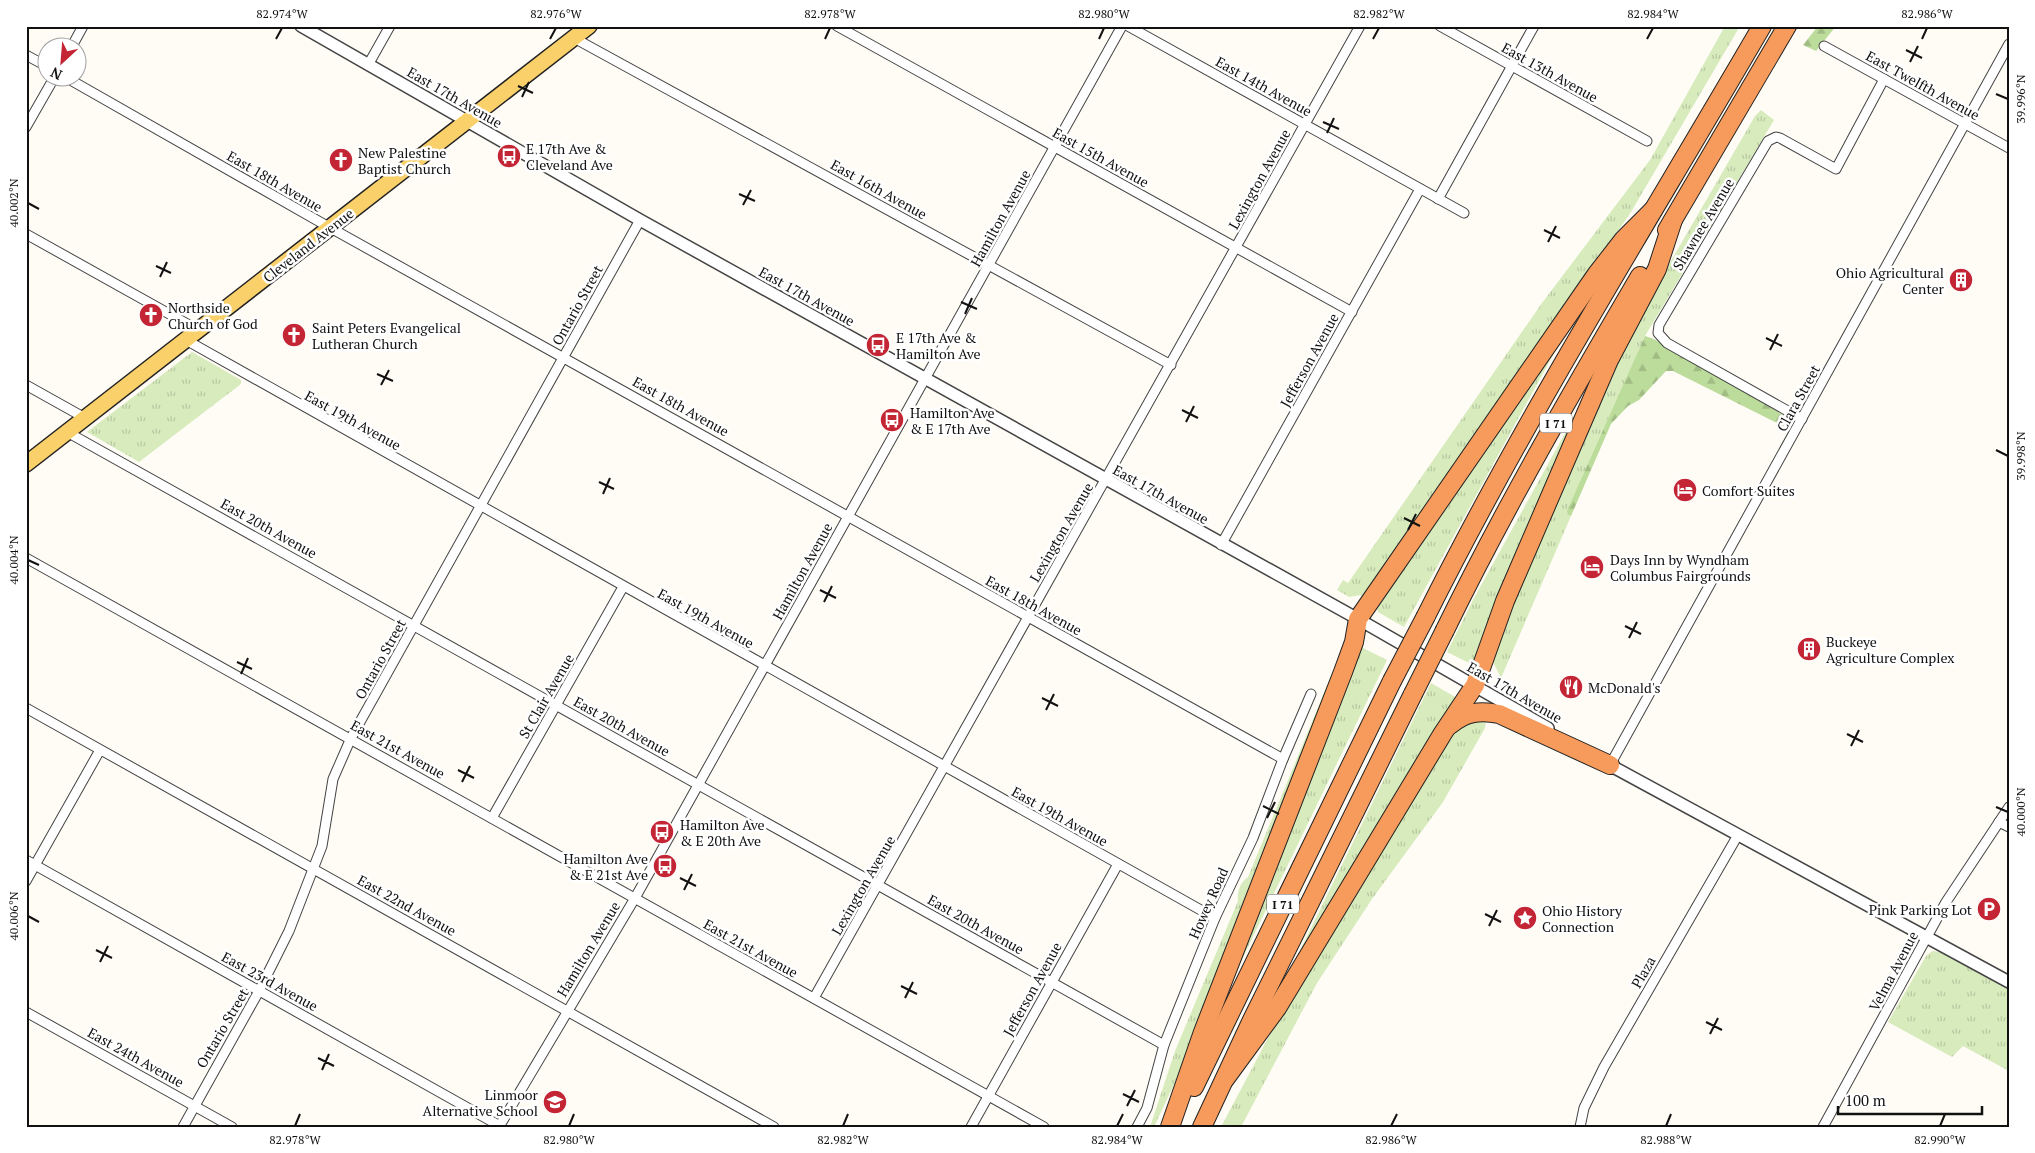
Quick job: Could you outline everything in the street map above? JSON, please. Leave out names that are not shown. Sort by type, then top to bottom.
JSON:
[{"type":"highway","name":"I 71","points":[[1202,1127],[1250,1022],[1475,568],[1577,384],[1787,26]]},
{"type":"highway","points":[[1772,52],[1800,26]]},
{"type":"highway","name":"I 71","points":[[1174,1127],[1392,681],[1455,559],[1542,400],[1758,31]]},
{"type":"highway","points":[[1170,1127],[1203,1032],[1343,672],[1354,642],[1358,619],[1596,275],[1624,239],[1653,210]]},
{"type":"highway","points":[[1225,1079],[1282,999],[1443,732],[1475,686],[1505,601],[1609,360],[1656,269],[1673,220]]},
{"type":"highway","points":[[1443,732],[1457,719],[1471,712],[1487,711],[1499,714],[1610,766]]},
{"type":"main road","name":"Cleveland Avenue","points":[[26,464],[589,26]]},
{"type":"street","points":[[76,38],[83,26]]},
{"type":"street","name":"East 17th Avenue","points":[[301,26],[640,220],[1221,545],[1358,619],[1610,766],[2009,982]]},
{"type":"street","points":[[368,65],[390,26]]},
{"type":"street","name":"East 15th Avenue","points":[[837,26],[1352,312]]},
{"type":"street","name":"Hamilton Avenue","points":[[500,1126],[566,1011],[635,898],[1122,26]]},
{"type":"street","name":"East 14th Avenue","points":[[1128,26],[1464,213]]},
{"type":"street","name":"Lexington Avenue","points":[[814,998],[879,886],[1360,26]]},
{"type":"street","name":"East 13th Avenue","points":[[1440,26],[1647,141]]},
{"type":"street","points":[[1438,199],[1534,26]]},
{"type":"street","name":"East 16th Avenue","points":[[574,38],[1171,365]]},
{"type":"street","name":"Clara Street","points":[[1610,766],[2009,44]]},
{"type":"street","name":"East Twelfth Avenue","points":[[1824,46],[2009,148]]},
{"type":"street","points":[[26,54],[38,61]]},
{"type":"street","name":"Shawnee Avenue","points":[[1802,419],[1667,343],[1658,333],[1659,325],[1768,141],[1776,137],[1780,138],[1836,169],[1884,79]]},
{"type":"street","points":[[26,127],[48,88]]},
{"type":"street","name":"East 18th Avenue","points":[[84,88],[1283,759]]},
{"type":"street","name":"Jefferson Avenue","points":[[1221,545],[1420,188]]},
{"type":"street","name":"Ontario Street","points":[[183,1127],[259,991],[289,931],[322,846],[333,779],[351,738],[640,220]]},
{"type":"street","points":[[26,234],[198,330]]},
{"type":"street","name":"East 19th Avenue","points":[[186,340],[1214,918]]},
{"type":"street","points":[[26,385],[85,418]]},
{"type":"street","name":"East 20th Avenue","points":[[67,432],[1164,1045]]},
{"type":"street","name":"East 21st Avenue","points":[[26,558],[1044,1127]]},
{"type":"street","name":"St Clair Avenue","points":[[492,818],[623,587]]},
{"type":"street","name":"Howey Road","points":[[1137,1127],[1147,1108],[1164,1045],[1214,918],[1253,838],[1283,759],[1311,694]]},
{"type":"street","name":"East 22nd Avenue","points":[[26,708],[774,1127]]},
{"type":"street","points":[[26,881],[100,750]]},
{"type":"street","name":"Velma Avenue","points":[[1823,1127],[1946,902],[2009,807]]},
{"type":"street","points":[[1999,822],[2009,827]]},
{"type":"street","name":"Plaza","points":[[1580,1127],[1584,1108],[1604,1067],[1738,835]]},
{"type":"street","name":"East 23rd Avenue","points":[[26,860],[500,1126]]},
{"type":"street","name":"Jefferson Avenue","points":[[971,1127],[1118,864]]},
{"type":"street","name":"East 24th Avenue","points":[[26,1012],[232,1127]]},
{"type":"green space","points":[[1725,26],[1740,26],[1631,212],[1368,592],[1362,598],[1361,595],[1349,597],[1337,590],[1343,580],[1348,583],[1542,303],[1650,160]]},
{"type":"green space","points":[[1818,26],[1836,26],[1816,51],[1803,45]]},
{"type":"green space","points":[[1761,110],[1774,120],[1645,336],[1568,515],[1571,516],[1501,678],[1493,662],[1490,662],[1491,653],[1625,345],[1646,304],[1755,116]]},
{"type":"green space","points":[[1564,335],[1404,627],[1378,612],[1377,609],[1483,447]]},
{"type":"green space","points":[[1645,336],[1654,339],[1790,419],[1790,425],[1783,426],[1673,371],[1666,371],[1639,400],[1628,406],[1611,424],[1571,516],[1568,515],[1567,511]]},
{"type":"green space","points":[[192,352],[241,380],[241,384],[139,462],[87,432]]},
{"type":"green space","points":[[1595,379],[1473,665],[1447,652],[1473,600]]},
{"type":"green space","points":[[1345,642],[1344,652],[1176,1080],[1154,1127],[1150,1127],[1175,1051],[1238,901],[1240,888],[1248,877]]},
{"type":"green space","points":[[1359,646],[1387,660],[1220,1005]]},
{"type":"green space","points":[[1431,683],[1457,698],[1286,979]]},
{"type":"green space","points":[[1487,711],[1485,728],[1443,802],[1372,899],[1317,983],[1241,1127],[1221,1127],[1268,1038],[1345,910],[1443,733]]},
{"type":"green space","points":[[1932,951],[1940,952],[2009,990],[2009,1071],[1963,1046],[1952,1057],[1888,1022],[1926,956]]},
{"type":"place","name":"E 17th Ave & Cleveland Ave","points":[[509,156]]},
{"type":"place","name":"New Palestine Baptist Church","points":[[341,160]]},
{"type":"place","name":"Ohio Agricultural Center","points":[[1961,280]]},
{"type":"place","name":"Northside Church of God","points":[[151,315]]},
{"type":"place","name":"Saint Peters Evangelical Lutheran Church","points":[[294,335]]},
{"type":"place","name":"E 17th Ave & Hamilton Ave","points":[[878,345]]},
{"type":"place","name":"Hamilton Ave & E 17th Ave","points":[[892,420]]},
{"type":"place","name":"Comfort Suites","points":[[1685,490]]},
{"type":"place","name":"Days Inn by Wyndham Columbus Fairgrounds","points":[[1592,567]]},
{"type":"place","name":"Buckeye Agriculture Complex","points":[[1809,649]]},
{"type":"place","name":"McDonald's","points":[[1571,687]]},
{"type":"place","name":"Hamilton Ave & E 20th Ave","points":[[662,832]]},
{"type":"place","name":"Hamilton Ave & E 21st Ave","points":[[665,866]]},
{"type":"place","name":"Pink Parking Lot","points":[[1989,909]]},
{"type":"place","name":"Ohio History Connection","points":[[1525,918]]},
{"type":"place","name":"Linmoor Alternative School","points":[[555,1102]]}]
